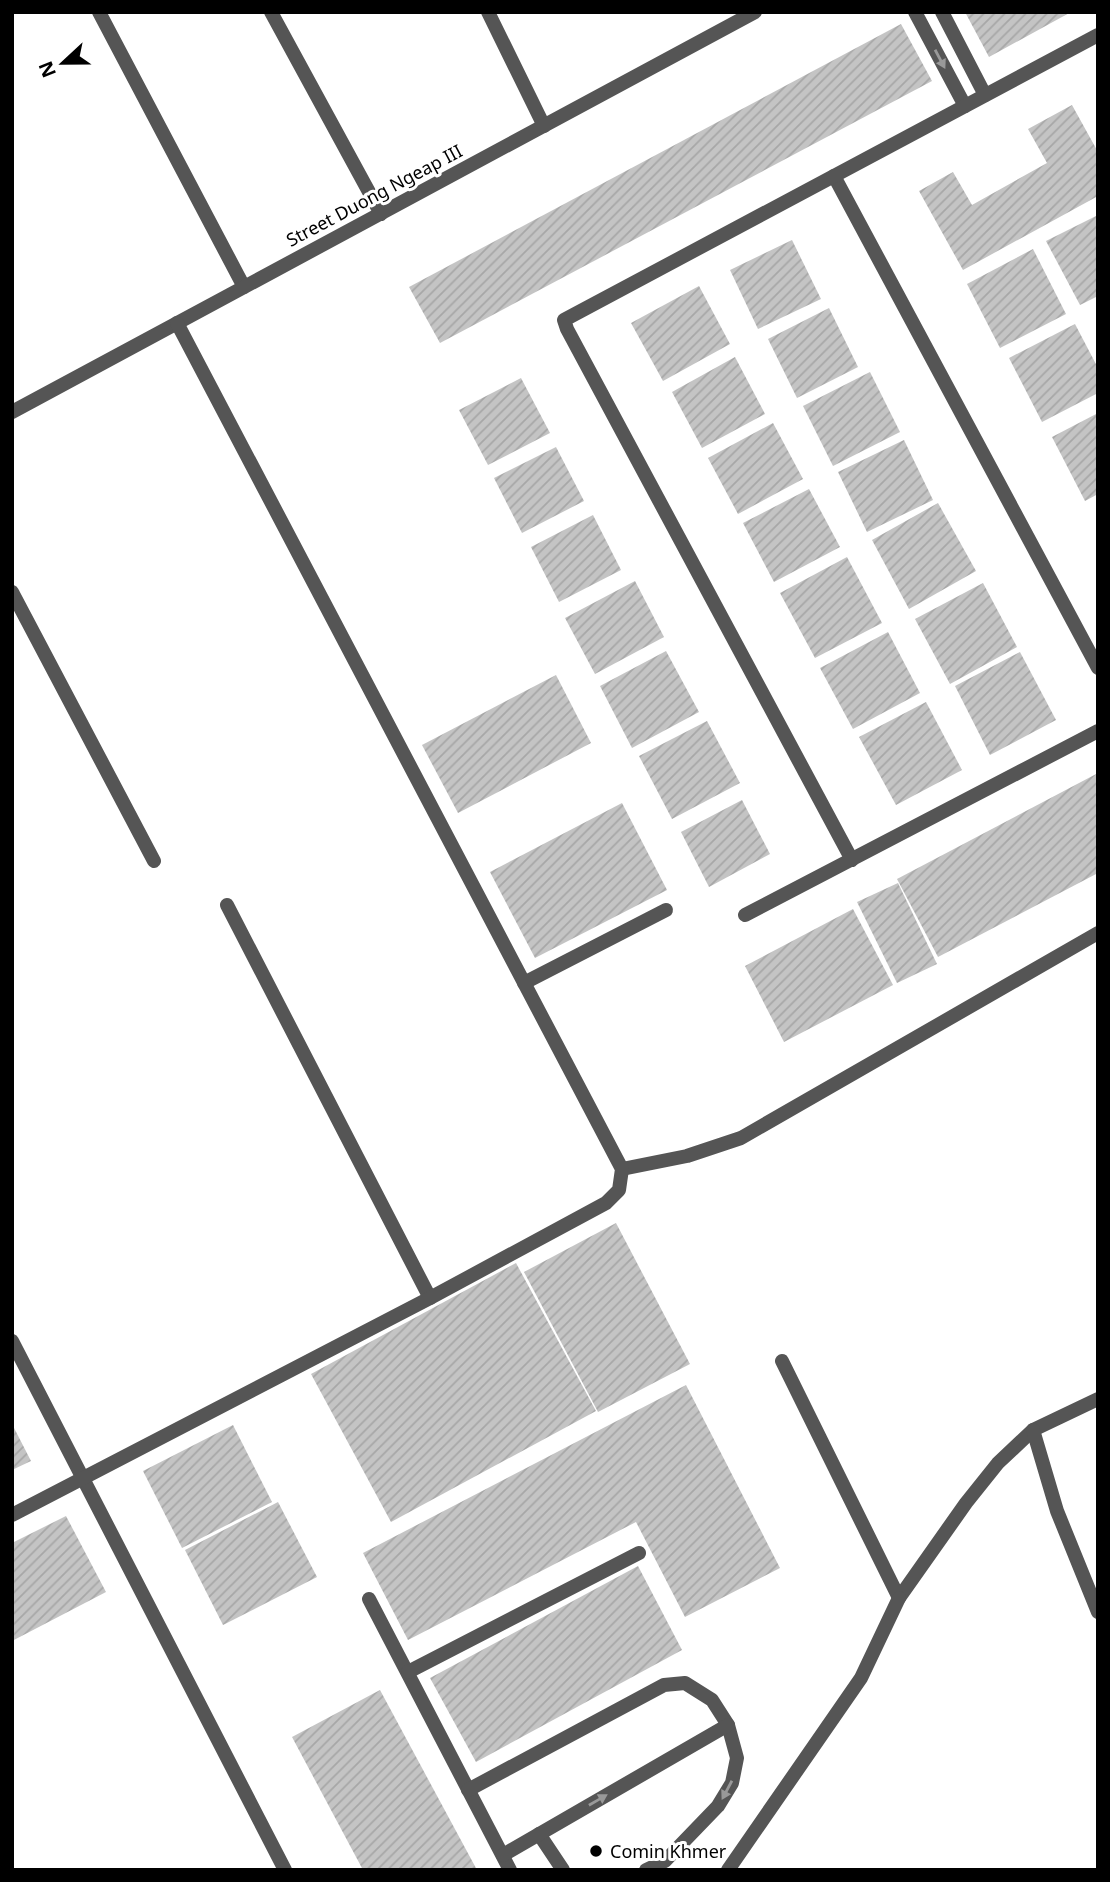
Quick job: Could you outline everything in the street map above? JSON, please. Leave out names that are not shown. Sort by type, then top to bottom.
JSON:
[{"type":"street","points":[[99,12],[244,287]]},
{"type":"street","points":[[271,12],[380,214]]},
{"type":"street","points":[[488,12],[544,126]]},
{"type":"street","name":"Street Duong Ngeap III","points":[[12,412],[755,12]]},
{"type":"street","points":[[915,12],[965,106]]},
{"type":"street","points":[[942,12],[985,96]]},
{"type":"street","points":[[852,860],[564,320],[1098,35]]},
{"type":"street","points":[[834,176],[1098,668]]},
{"type":"street","points":[[12,1515],[430,1298],[606,1203],[619,1190],[622,1169],[177,323]]},
{"type":"street","points":[[12,592],[154,861]]},
{"type":"street","points":[[746,915],[1098,731]]},
{"type":"street","points":[[226,905],[430,1298]]},
{"type":"street","points":[[524,983],[666,909]]},
{"type":"street","points":[[622,1169],[687,1156],[741,1139],[1098,933]]},
{"type":"street","points":[[12,1341],[285,1870]]},
{"type":"street","points":[[782,1361],[899,1598]]},
{"type":"street","points":[[728,1870],[861,1678],[899,1598],[966,1503],[998,1463],[1034,1430],[1098,1399]]},
{"type":"street","points":[[1034,1430],[1057,1511],[1098,1612]]},
{"type":"street","points":[[408,1672],[639,1553]]},
{"type":"street","points":[[369,1598],[510,1870]]},
{"type":"street","points":[[468,1790],[664,1685],[685,1683],[712,1700],[728,1725],[737,1758],[732,1783],[719,1806],[665,1861],[646,1870]]},
{"type":"street","points":[[503,1855],[728,1725]]},
{"type":"street","points":[[539,1834],[563,1870]]},
{"type":"building","points":[[965,12],[1071,12],[989,57]]},
{"type":"building","points":[[901,24],[932,81],[440,343],[409,287]]},
{"type":"building","points":[[1072,105],[1098,152],[1098,196],[963,270],[919,191],[953,172],[972,205],[1047,163],[1028,129]]},
{"type":"building","points":[[1098,215],[1098,296],[1080,305],[1046,241]]},
{"type":"building","points":[[792,240],[821,299],[758,329],[730,270]]},
{"type":"building","points":[[1033,249],[1066,314],[1000,348],[967,284]]},
{"type":"building","points":[[699,286],[730,344],[663,381],[631,323]]},
{"type":"building","points":[[829,308],[858,367],[797,398],[768,339]]},
{"type":"building","points":[[1075,324],[1098,368],[1098,393],[1042,422],[1009,358]]},
{"type":"building","points":[[735,357],[765,414],[702,448],[672,392]]},
{"type":"building","points":[[870,372],[900,432],[833,466],[803,406]]},
{"type":"building","points":[[521,378],[550,433],[488,465],[459,410]]},
{"type":"building","points":[[1098,413],[1098,494],[1085,501],[1052,437]]},
{"type":"building","points":[[773,423],[803,479],[738,514],[708,458]]},
{"type":"building","points":[[904,440],[933,500],[867,532],[838,472]]},
{"type":"building","points":[[556,447],[584,501],[522,533],[494,478]]},
{"type":"building","points":[[809,489],[840,547],[774,582],[743,523]]},
{"type":"building","points":[[938,503],[976,571],[909,609],[872,540]]},
{"type":"building","points":[[593,515],[621,570],[559,602],[531,547]]},
{"type":"building","points":[[847,557],[882,623],[815,658],[780,593]]},
{"type":"building","points":[[635,581],[664,637],[595,674],[565,618]]},
{"type":"building","points":[[983,583],[1017,647],[950,684],[915,619]]},
{"type":"building","points":[[888,632],[920,693],[853,729],[820,668]]},
{"type":"building","points":[[666,651],[699,712],[632,748],[600,686]]},
{"type":"building","points":[[1020,652],[1056,720],[990,755],[955,686]]},
{"type":"building","points":[[556,675],[591,743],[458,813],[422,745]]},
{"type":"building","points":[[926,702],[962,770],[896,805],[859,737]]},
{"type":"building","points":[[707,721],[740,783],[672,819],[639,756]]},
{"type":"building","points":[[1098,773],[1098,873],[938,957],[897,879]]},
{"type":"building","points":[[742,800],[770,854],[709,887],[681,832]]},
{"type":"building","points":[[622,803],[667,890],[535,958],[490,872]]},
{"type":"building","points":[[898,883],[937,964],[897,983],[857,902]]},
{"type":"building","points":[[853,909],[893,985],[784,1042],[745,966]]},
{"type":"building","points":[[616,1223],[690,1364],[598,1412],[524,1272]]},
{"type":"building","points":[[516,1263],[596,1411],[391,1522],[311,1374]]},
{"type":"building","points":[[686,1385],[780,1568],[685,1617],[636,1522],[408,1640],[363,1553]]},
{"type":"building","points":[[12,1424],[31,1461],[12,1470]]},
{"type":"building","points":[[233,1425],[272,1502],[182,1548],[143,1471]]},
{"type":"building","points":[[278,1502],[317,1577],[223,1625],[185,1550]]},
{"type":"building","points":[[66,1516],[106,1592],[12,1641],[12,1543]]},
{"type":"building","points":[[638,1566],[682,1650],[476,1762],[430,1678]]},
{"type":"building","points":[[380,1690],[477,1870],[363,1870],[292,1737]]},
{"type":"place","name":"Comin Khmer","points":[[596,1851]]}]
